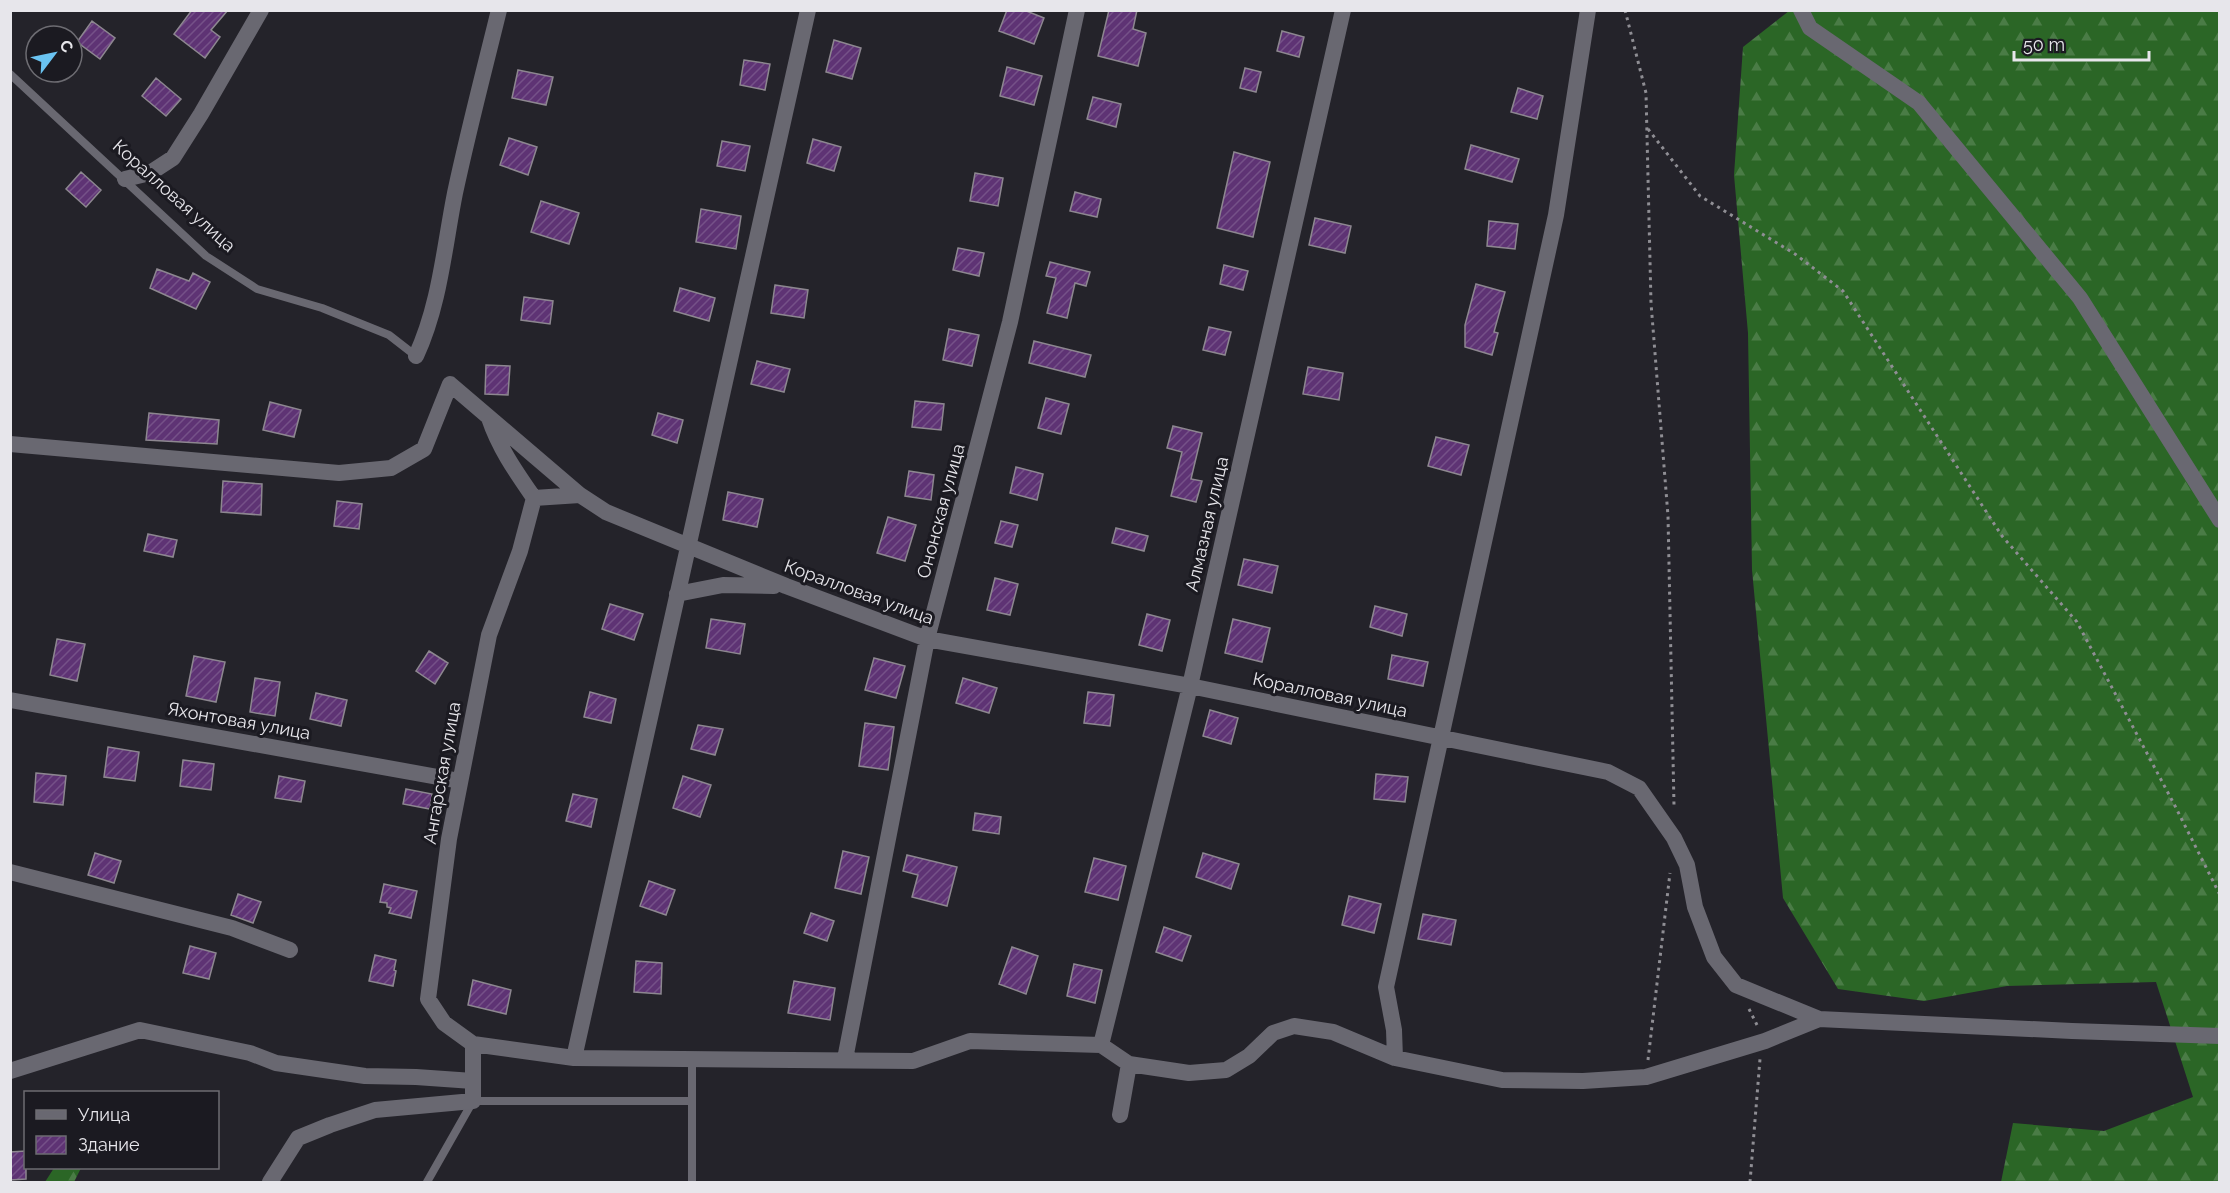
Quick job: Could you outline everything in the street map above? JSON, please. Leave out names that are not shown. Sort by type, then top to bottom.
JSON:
[{"type":"street","points":[[125,179],[150,173],[173,158],[261,10]]},
{"type":"street","points":[[416,356],[428,329],[440,280],[455,192],[499,10]]},
{"type":"street","points":[[574,1058],[808,10]]},
{"type":"street","name":"Ононская улица","points":[[845,1059],[927,639],[1010,322],[1077,10]]},
{"type":"street","name":"Алмазная улица","points":[[1101,1045],[1190,686],[1343,10]]},
{"type":"street","points":[[1395,1058],[1394,1030],[1386,987],[1556,215],[1588,10]]},
{"type":"street","points":[[1801,10],[1810,28],[1919,103],[2073,289],[2220,520]]},
{"type":"street","name":"Коралловая улица","points":[[10,444],[339,473],[391,468],[424,449],[450,384],[580,495],[606,512],[687,547],[927,639],[1190,686],[1608,772],[1639,788],[1674,838],[1687,865],[1695,907],[1714,957],[1736,985],[1820,1019]]},
{"type":"street","points":[[489,417],[496,438],[507,459],[534,498],[580,495]]},
{"type":"street","name":"Ангарская улица","points":[[473,1044],[444,1023],[428,999],[449,838],[489,634],[520,551],[534,498]]},
{"type":"street","points":[[677,594],[723,585],[786,586]]},
{"type":"street","name":"Яхонтовая улица","points":[[10,700],[460,781]]},
{"type":"street","points":[[10,872],[231,928],[290,950]]},
{"type":"street","points":[[270,1182],[298,1138],[319,1129],[375,1110],[472,1101],[473,1044],[574,1058],[913,1061],[969,1041],[1101,1045],[1129,1064],[1189,1073],[1226,1070],[1249,1056],[1273,1033],[1294,1026],[1333,1032],[1395,1058],[1502,1080],[1583,1081],[1646,1077],[1765,1041],[1820,1019],[2220,1036]]},
{"type":"street","points":[[10,1071],[140,1030],[250,1053],[276,1063],[365,1076],[473,1081]]},
{"type":"street","points":[[1120,1115],[1129,1064]]},
{"type":"lane","name":"Коралловая улица","points":[[10,74],[206,256],[258,289],[321,308],[389,335],[416,356]]},
{"type":"lane","points":[[692,1059],[692,1182]]},
{"type":"lane","points":[[427,1182],[472,1101],[692,1101]]},
{"type":"path","points":[[1625,10],[1646,93],[1651,303],[1668,516],[1674,838]]},
{"type":"path","points":[[1646,128],[1700,196],[1795,254],[1843,291],[2002,536],[2077,622],[2220,896]]},
{"type":"path","points":[[1646,1077],[1670,872]]},
{"type":"path","points":[[1736,985],[1765,1041],[1758,1065],[1750,1182]]},
{"type":"green space","points":[[1789,11],[2219,11],[2219,1182],[2001,1182],[2013,1123],[2104,1131],[2193,1097],[2156,982],[2007,986],[1924,1001],[1838,989],[1783,898],[1752,570],[1748,333],[1734,175],[1743,47]]},
{"type":"green space","points":[[53,1169],[80,1169],[74,1182],[45,1182]]},
{"type":"building","points":[[192,10],[228,10],[211,30],[220,37],[205,58],[174,34]]},
{"type":"building","points":[[1007,10],[1024,10],[1044,18],[1034,44],[999,31]]},
{"type":"building","points":[[1109,10],[1137,10],[1133,29],[1146,33],[1138,66],[1098,56]]},
{"type":"building","points":[[92,21],[115,38],[100,59],[84,47],[84,32]]},
{"type":"building","points":[[1282,31],[1304,37],[1299,57],[1277,51]]},
{"type":"building","points":[[834,40],[861,48],[852,79],[826,72]]},
{"type":"building","points":[[744,60],[770,64],[765,90],[740,85]]},
{"type":"building","points":[[1007,67],[1042,76],[1034,105],[1000,96]]},
{"type":"building","points":[[1245,68],[1261,72],[1256,92],[1240,88]]},
{"type":"building","points":[[518,70],[553,77],[546,105],[512,98]]},
{"type":"building","points":[[156,78],[181,99],[166,116],[142,96]]},
{"type":"building","points":[[1518,88],[1543,96],[1537,119],[1511,112]]},
{"type":"building","points":[[1093,97],[1121,104],[1116,127],[1087,119]]},
{"type":"building","points":[[509,138],[537,147],[528,175],[500,165]]},
{"type":"building","points":[[813,139],[841,147],[834,171],[807,163]]},
{"type":"building","points":[[722,141],[750,146],[745,171],[717,166]]},
{"type":"building","points":[[1471,145],[1519,159],[1512,182],[1465,169]]},
{"type":"building","points":[[1234,152],[1270,162],[1253,237],[1217,228]]},
{"type":"building","points":[[81,172],[101,190],[86,207],[66,189]]},
{"type":"building","points":[[975,173],[1003,178],[998,206],[970,201]]},
{"type":"building","points":[[1075,192],[1101,199],[1097,217],[1070,211]]},
{"type":"building","points":[[541,201],[579,213],[569,244],[531,232]]},
{"type":"building","points":[[701,209],[741,216],[736,249],[696,242]]},
{"type":"building","points":[[1315,218],[1351,226],[1345,253],[1309,245]]},
{"type":"building","points":[[1489,221],[1518,224],[1515,249],[1487,246]]},
{"type":"building","points":[[958,248],[984,253],[979,276],[953,270]]},
{"type":"building","points":[[1050,262],[1090,272],[1086,286],[1075,283],[1067,318],[1047,313],[1056,278],[1046,276]]},
{"type":"building","points":[[1224,265],[1248,271],[1243,290],[1220,284]]},
{"type":"building","points":[[157,269],[189,281],[193,273],[210,282],[196,309],[150,288]]},
{"type":"building","points":[[1476,284],[1505,292],[1494,332],[1498,333],[1492,355],[1465,347],[1465,325]]},
{"type":"building","points":[[775,285],[808,290],[804,318],[771,313]]},
{"type":"building","points":[[680,288],[715,298],[709,321],[674,311]]},
{"type":"building","points":[[524,297],[553,301],[550,324],[521,320]]},
{"type":"building","points":[[1209,327],[1231,332],[1225,355],[1203,350]]},
{"type":"building","points":[[949,329],[979,335],[972,366],[943,360]]},
{"type":"building","points":[[1034,341],[1091,355],[1085,377],[1029,363]]},
{"type":"building","points":[[757,361],[790,369],[784,392],[751,384]]},
{"type":"building","points":[[486,365],[510,366],[508,395],[485,394]]},
{"type":"building","points":[[1308,367],[1343,373],[1339,400],[1303,394]]},
{"type":"building","points":[[1046,398],[1069,404],[1061,434],[1038,428]]},
{"type":"building","points":[[915,401],[944,404],[941,430],[912,427]]},
{"type":"building","points":[[270,402],[301,410],[294,437],[263,430]]},
{"type":"building","points":[[149,413],[219,420],[217,444],[146,440]]},
{"type":"building","points":[[658,413],[683,420],[677,443],[652,435]]},
{"type":"building","points":[[1173,426],[1202,433],[1191,479],[1202,481],[1196,502],[1171,496],[1182,452],[1167,448]]},
{"type":"building","points":[[1436,437],[1469,445],[1461,475],[1428,466]]},
{"type":"building","points":[[1016,467],[1043,474],[1037,500],[1010,493]]},
{"type":"building","points":[[909,471],[934,475],[931,500],[905,496]]},
{"type":"building","points":[[223,481],[262,484],[261,515],[221,512]]},
{"type":"building","points":[[728,492],[763,499],[757,527],[723,520]]},
{"type":"building","points":[[337,501],[362,504],[359,529],[334,526]]},
{"type":"building","points":[[888,517],[916,525],[905,561],[877,553]]},
{"type":"building","points":[[1001,521],[1018,525],[1012,547],[995,543]]},
{"type":"building","points":[[1116,528],[1148,536],[1144,551],[1112,543]]},
{"type":"building","points":[[148,534],[177,540],[173,557],[144,551]]},
{"type":"building","points":[[1244,559],[1278,566],[1272,593],[1238,585]]},
{"type":"building","points":[[995,578],[1018,584],[1010,615],[987,610]]},
{"type":"building","points":[[610,604],[643,614],[634,640],[602,629]]},
{"type":"building","points":[[1375,606],[1407,614],[1402,636],[1370,627]]},
{"type":"building","points":[[1147,614],[1170,620],[1162,651],[1139,645]]},
{"type":"building","points":[[711,619],[745,624],[740,654],[706,648]]},
{"type":"building","points":[[1233,619],[1270,628],[1262,662],[1225,653]]},
{"type":"building","points":[[57,639],[85,644],[77,681],[50,675]]},
{"type":"building","points":[[429,651],[448,663],[435,684],[416,671]]},
{"type":"building","points":[[1392,655],[1428,662],[1423,686],[1388,679]]},
{"type":"building","points":[[194,656],[225,662],[216,702],[186,696]]},
{"type":"building","points":[[874,658],[905,666],[896,698],[865,690]]},
{"type":"building","points":[[255,678],[280,682],[275,716],[250,712]]},
{"type":"building","points":[[963,678],[997,688],[989,713],[956,703]]},
{"type":"building","points":[[590,692],[616,699],[611,723],[584,717]]},
{"type":"building","points":[[1088,692],[1114,695],[1110,726],[1084,723]]},
{"type":"building","points":[[316,693],[347,700],[341,726],[310,719]]},
{"type":"building","points":[[1210,710],[1238,718],[1231,744],[1203,736]]},
{"type":"building","points":[[865,723],[894,727],[888,770],[859,766]]},
{"type":"building","points":[[698,725],[723,729],[715,755],[691,749]]},
{"type":"building","points":[[108,747],[139,752],[135,781],[104,777]]},
{"type":"building","points":[[183,760],[214,764],[211,790],[180,786]]},
{"type":"building","points":[[36,773],[66,776],[63,805],[34,802]]},
{"type":"building","points":[[1376,774],[1408,777],[1405,802],[1374,799]]},
{"type":"building","points":[[279,776],[305,781],[301,802],[275,798]]},
{"type":"building","points":[[683,776],[711,785],[700,817],[673,808]]},
{"type":"building","points":[[406,789],[432,794],[430,809],[403,804]]},
{"type":"building","points":[[573,794],[597,799],[591,827],[566,821]]},
{"type":"building","points":[[975,813],[1001,817],[999,834],[973,830]]},
{"type":"building","points":[[843,851],[869,857],[861,894],[835,888]]},
{"type":"building","points":[[95,853],[121,861],[114,883],[88,875]]},
{"type":"building","points":[[1203,853],[1239,864],[1231,889],[1196,877]]},
{"type":"building","points":[[907,855],[957,867],[947,906],[912,897],[918,875],[903,871]]},
{"type":"building","points":[[1094,858],[1126,866],[1118,900],[1085,892]]},
{"type":"building","points":[[649,881],[675,890],[666,915],[640,906]]},
{"type":"building","points":[[384,884],[417,891],[411,918],[389,913],[391,908],[387,907],[387,903],[380,902]]},
{"type":"building","points":[[238,894],[261,902],[253,923],[231,915]]},
{"type":"building","points":[[1349,896],[1381,904],[1374,933],[1342,925]]},
{"type":"building","points":[[811,913],[834,921],[827,941],[804,933]]},
{"type":"building","points":[[1423,914],[1456,920],[1451,945],[1418,939]]},
{"type":"building","points":[[1164,927],[1191,936],[1182,961],[1156,952]]},
{"type":"building","points":[[190,946],[216,953],[209,979],[183,973]]},
{"type":"building","points":[[1012,947],[1038,956],[1026,994],[999,984]]},
{"type":"building","points":[[375,955],[396,960],[393,986],[369,981]]},
{"type":"building","points":[[636,961],[662,963],[661,994],[634,992]]},
{"type":"building","points":[[1074,964],[1102,970],[1095,1003],[1067,996]]},
{"type":"building","points":[[473,980],[511,990],[506,1014],[468,1005]]},
{"type":"building","points":[[794,981],[835,988],[830,1020],[788,1013]]},
{"type":"building","points":[[24,1151],[26,1179],[10,1180],[10,1152]]}]
